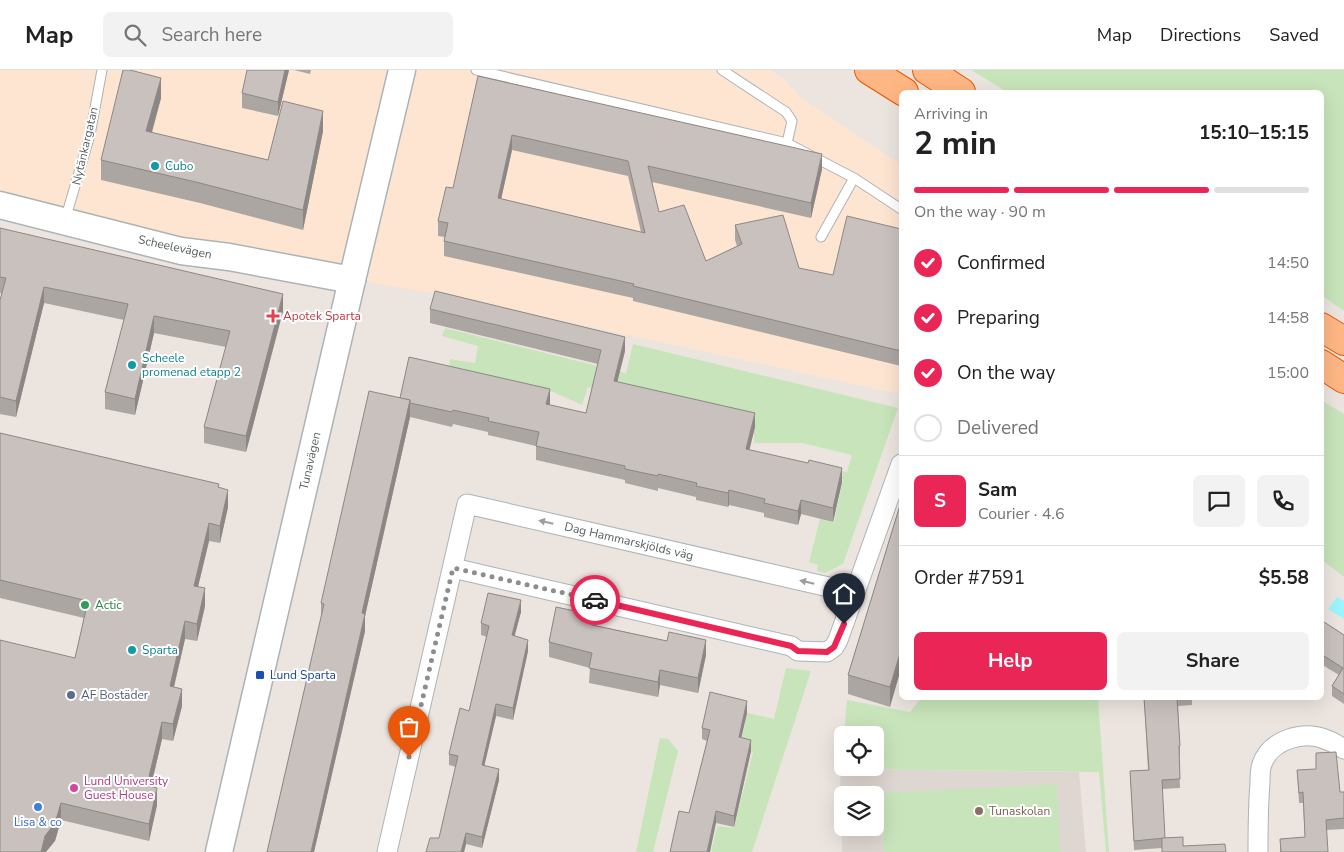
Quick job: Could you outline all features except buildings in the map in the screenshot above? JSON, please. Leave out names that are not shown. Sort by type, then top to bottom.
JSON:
[{"type":"highway","points":[[869,70],[901,90]]},
{"type":"highway","points":[[927,70],[959,90]]},
{"type":"highway","points":[[1324,329],[1344,341]]},
{"type":"highway","points":[[1324,366],[1344,379]]},
{"type":"main road","name":"Tunavägen","points":[[220,852],[402,70]]},
{"type":"main road","name":"Scheelevägen","points":[[0,205],[181,251],[229,257],[352,280]]},
{"type":"street","points":[[453,568],[791,646],[798,651],[827,652],[834,647],[899,470]]},
{"type":"street","name":"Dag Hammarskjölds väg","points":[[388,852],[467,504],[855,592]]},
{"type":"street","points":[[1258,852],[1261,765],[1268,754],[1278,744],[1291,737],[1326,739],[1344,749]]},
{"type":"lane","name":"Nytänkargatan","points":[[65,221],[90,135],[102,70]]},
{"type":"lane","points":[[476,70],[787,143],[854,178],[899,208]]},
{"type":"lane","points":[[722,70],[786,112],[792,121],[787,143]]},
{"type":"lane","points":[[821,237],[854,178]]},
{"type":"shaded area","points":[[0,70],[770,70],[785,80],[800,97],[899,164],[899,394],[439,294],[352,280],[0,205]]},
{"type":"shaded area","name":"Tunaskolan","points":[[884,770],[1079,772],[1086,852],[842,852],[842,836],[884,836],[884,786],[840,786],[840,776],[884,776]]},
{"type":"green space","points":[[971,70],[1344,70],[1344,311],[1324,297],[1324,90],[1004,90]]},
{"type":"green space","points":[[445,328],[626,373],[633,344],[898,408],[843,564],[825,573],[817,571],[818,565],[809,562],[820,519],[834,523],[843,479],[807,471],[793,460],[847,472],[852,455],[802,443],[754,443],[754,422],[637,399],[588,387],[582,405],[553,392],[527,388],[449,367],[450,359],[475,363],[478,346],[442,336]]},
{"type":"green space","points":[[1324,402],[1344,414],[1344,577],[1324,561]]},
{"type":"green space","points":[[786,668],[811,671],[752,852],[711,852],[717,826],[734,828],[753,752],[740,748],[747,713],[774,719]]},
{"type":"green space","points":[[847,700],[910,712],[919,700],[1098,700],[1109,852],[1106,852],[1099,772],[884,770],[884,726],[845,726]]},
{"type":"green space","points":[[660,738],[668,739],[678,751],[653,852],[636,852]]},
{"type":"green space","points":[[1057,784],[1060,852],[884,852],[884,793]]},
{"type":"water","points":[[1337,597],[1344,601],[1344,619],[1328,609]]},
{"type":"way so far","points":[[409,757],[453,568],[595,600]]},
{"type":"place","name":"Cubo","points":[[155,166]]},
{"type":"place","name":"Apotek Sparta","points":[[273,316]]},
{"type":"place","name":"Scheele promenad etapp 2","points":[[132,365]]},
{"type":"place","name":"Actic","points":[[85,605]]},
{"type":"place","name":"Sparta","points":[[132,650]]},
{"type":"place","name":"Lund Sparta","points":[[260,675]]},
{"type":"place","name":"AF Bostäder","points":[[71,695]]},
{"type":"place","name":"Lund University Guest House","points":[[74,788]]},
{"type":"place","name":"Lisa & co","points":[[38,807]]},
{"type":"place","name":"Tunaskolan","points":[[979,811]]},
{"type":"route","points":[[595,600],[791,646],[798,651],[827,652],[834,647],[844,624]]}]
